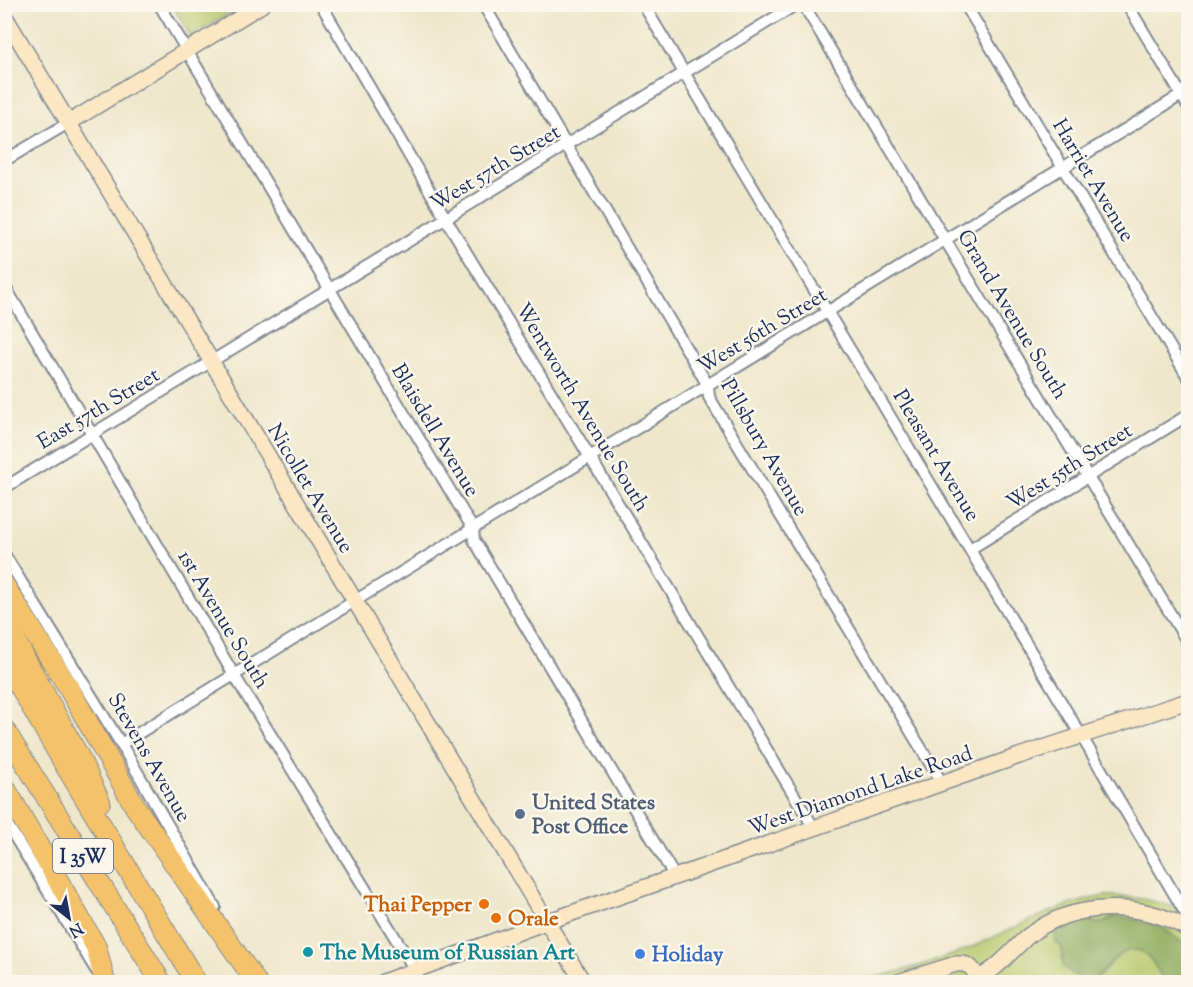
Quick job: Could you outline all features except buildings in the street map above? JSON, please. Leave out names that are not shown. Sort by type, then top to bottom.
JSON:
[{"type":"highway","points":[[4,585],[67,685],[136,808],[257,982]]},
{"type":"highway","points":[[4,620],[79,756],[140,889]]},
{"type":"highway","name":"I 35W","points":[[4,660],[196,982]]},
{"type":"highway","name":"I 35W","points":[[4,729],[161,982]]},
{"type":"highway","points":[[4,786],[96,947],[104,982]]},
{"type":"street","name":"Blaisdell Avenue","points":[[159,4],[473,530],[474,540],[675,876]]},
{"type":"street","points":[[4,161],[263,4]]},
{"type":"street","name":"Wentworth Avenue South","points":[[321,4],[446,219],[814,828]]},
{"type":"street","name":"Pillsbury Avenue","points":[[483,4],[708,386],[709,397],[942,783]]},
{"type":"street","name":"Pleasant Avenue","points":[[643,4],[1082,737],[1187,916],[1188,929]]},
{"type":"street","name":"West 57th Street","points":[[212,363],[797,4]]},
{"type":"street","name":"Grand Avenue South","points":[[804,4],[1188,643]]},
{"type":"street","name":"Harriet Avenue","points":[[965,4],[1188,376]]},
{"type":"street","points":[[1127,4],[1185,93],[1188,106]]},
{"type":"street","name":"Nicollet Avenue","points":[[4,15],[583,982]]},
{"type":"street","name":"West 56th Street","points":[[121,744],[1185,93]]},
{"type":"street","name":"1st Avenue South","points":[[4,285],[234,675],[415,970]]},
{"type":"street","name":"East 57th Street","points":[[4,488],[212,363]]},
{"type":"street","name":"West 55th Street","points":[[970,549],[1188,415]]},
{"type":"street","name":"Stevens Avenue","points":[[4,554],[121,744],[257,982]]},
{"type":"street","name":"West Diamond Lake Road","points":[[383,982],[675,876],[1019,756],[1188,701]]},
{"type":"street","points":[[4,819],[104,982]]},
{"type":"street","points":[[898,982],[965,963],[971,967],[978,978],[989,973],[1029,935],[1053,922],[1078,913],[1100,909],[1128,909],[1160,915],[1188,929]]},
{"type":"green space","points":[[172,5],[243,5],[191,37]]},
{"type":"green space","points":[[1105,896],[1148,900],[1188,913],[1188,982],[855,982],[934,961],[1056,910]]},
{"type":"green space","points":[[1112,917],[1146,922],[1167,931],[1188,946],[1188,982],[1164,982],[1146,954],[1133,950],[1117,957],[1099,976],[1094,978],[1083,979],[1067,970],[1063,966],[1062,947],[1056,942],[1055,936],[1058,930],[1068,929],[1080,919],[1086,918],[1096,923],[1104,923]]},
{"type":"place","name":"United States Post Office","points":[[520,814]]},
{"type":"place","name":"Thai Pepper","points":[[484,904]]},
{"type":"place","name":"Orale","points":[[496,918]]},
{"type":"place","name":"The Museum of Russian Art","points":[[308,952]]},
{"type":"place","name":"Holiday","points":[[640,954]]}]
